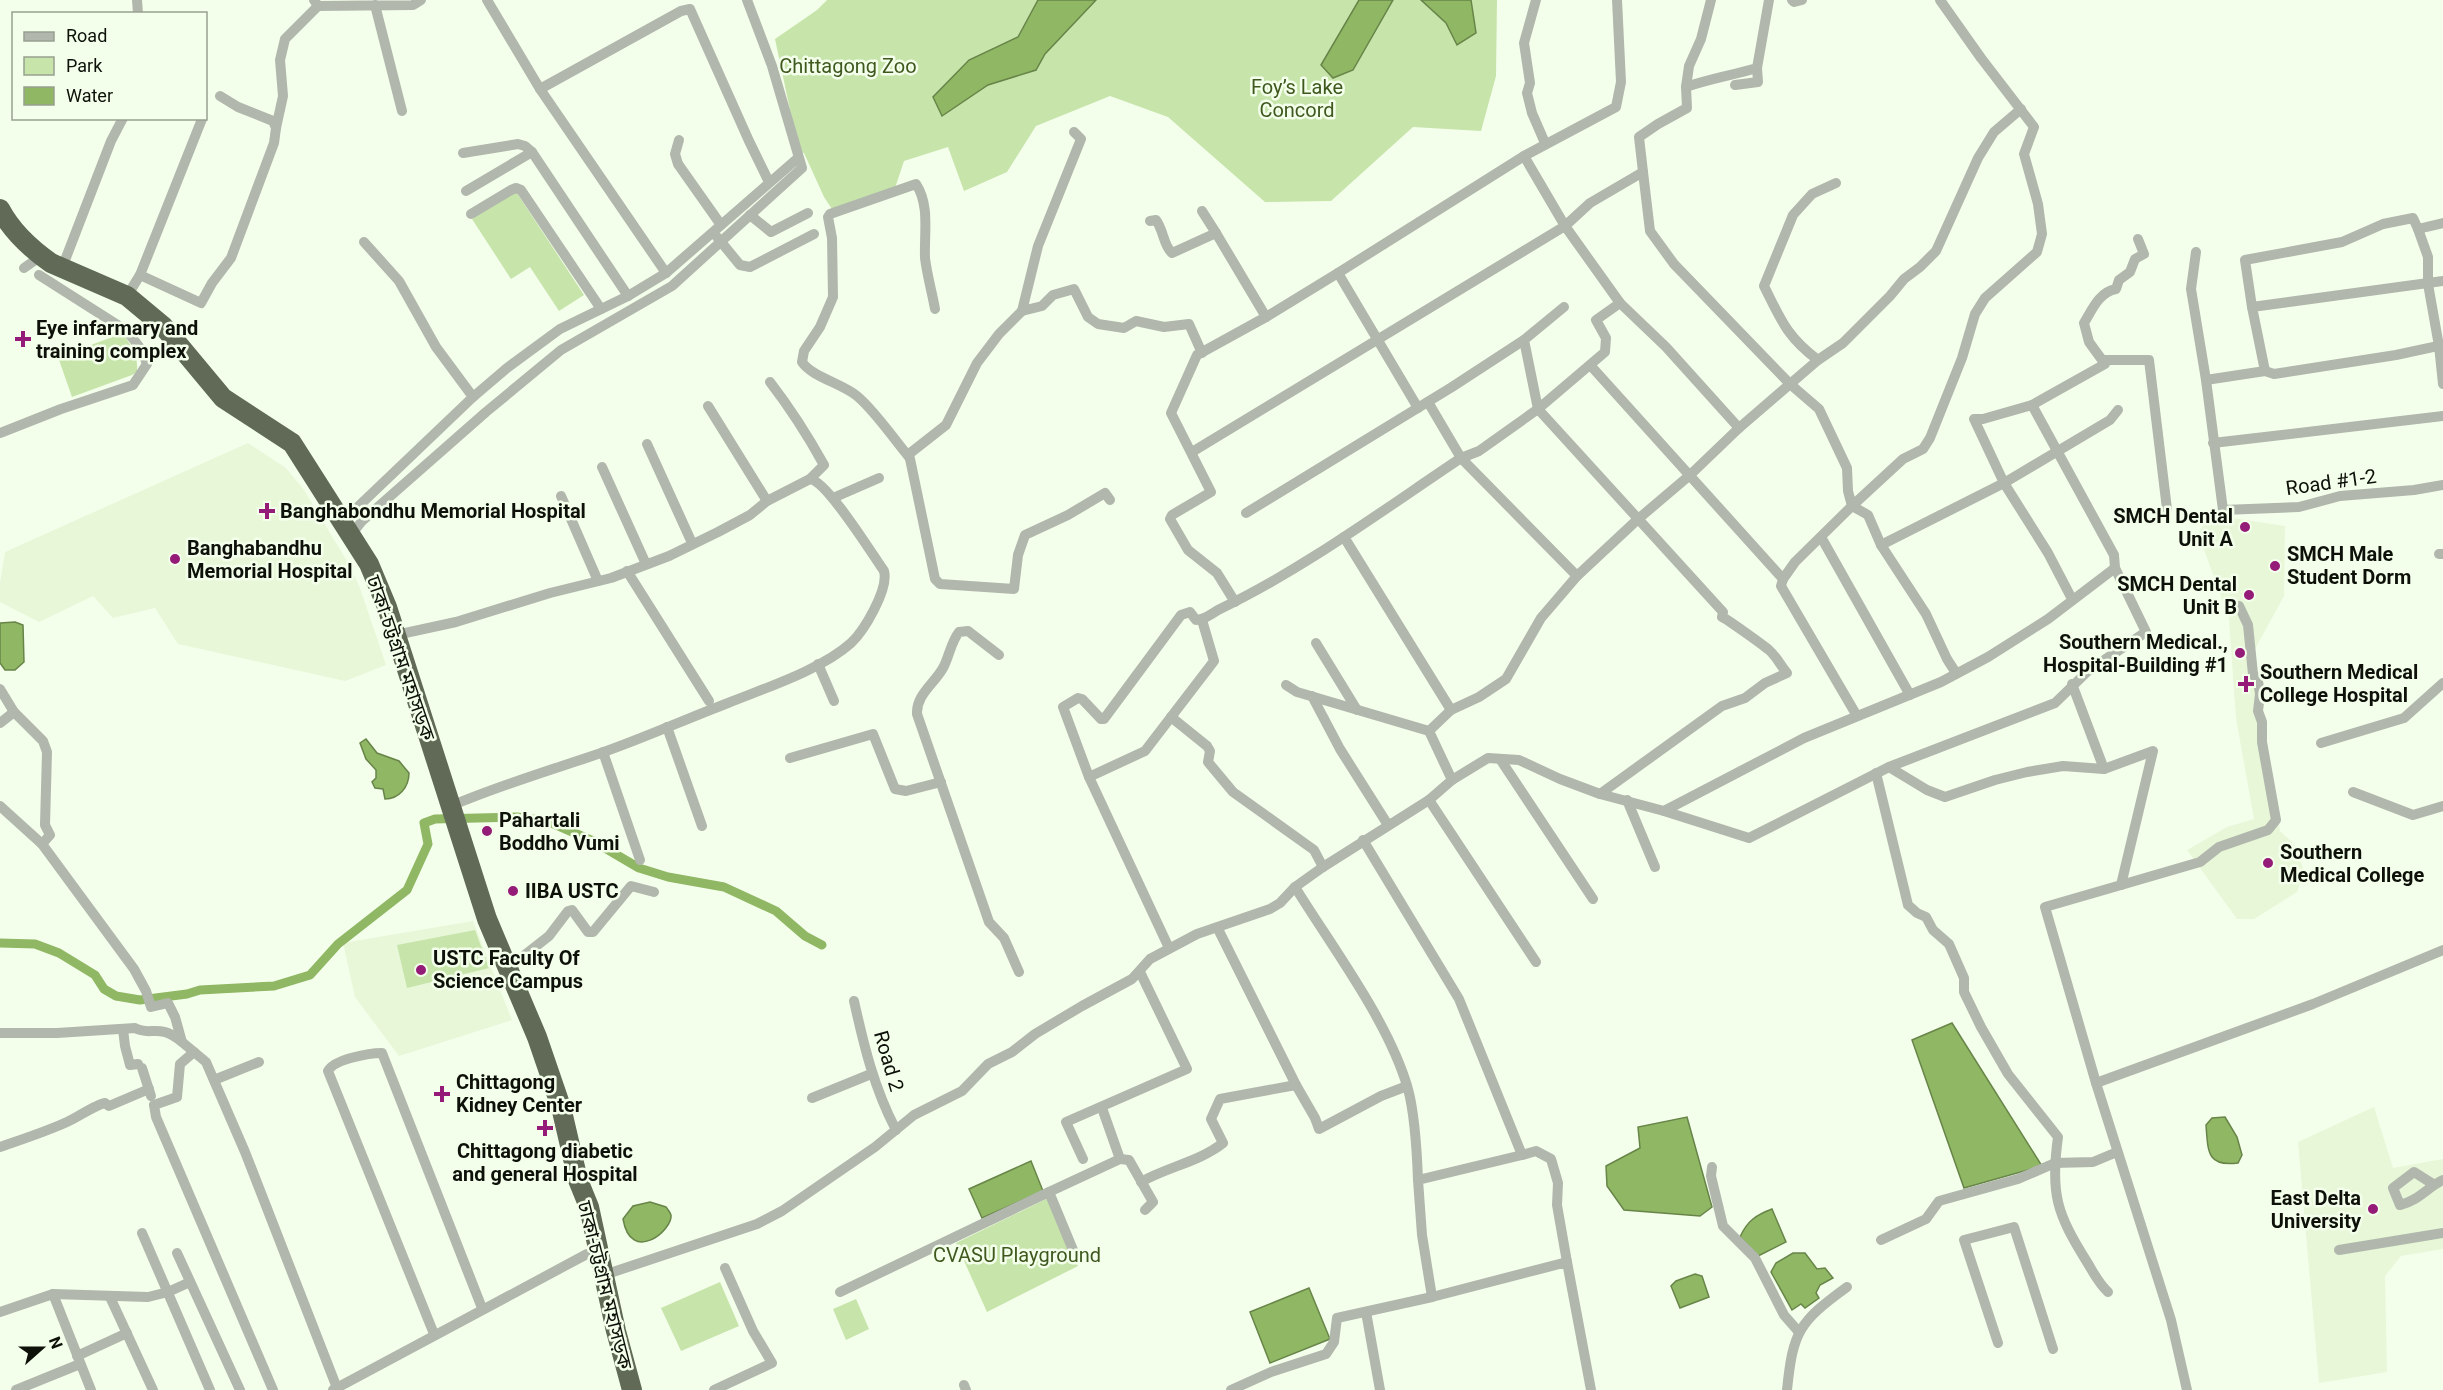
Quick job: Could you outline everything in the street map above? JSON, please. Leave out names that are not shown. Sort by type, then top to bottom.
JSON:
[{"type":"highway","name":"ঢাকা-চট্টগ্রাম মহাসড়ক","points":[[2,217],[23,240],[40,266],[62,268],[127,296],[164,326],[223,398],[291,443],[346,528],[377,584],[396,634],[488,919],[552,1076],[578,1180],[589,1208],[632,1390]]},
{"type":"highway","name":"ঢাকা-চট্টগ্রাম মহাসড়ক","points":[[578,1180],[577,1206],[587,1254],[622,1390]]},
{"type":"street","points":[[141,275],[201,303],[231,258],[274,142],[283,96],[280,60],[285,39],[316,3],[413,5],[421,0]]},
{"type":"street","points":[[487,0],[540,89],[666,273]]},
{"type":"street","points":[[747,0],[772,66],[800,163]]},
{"type":"street","points":[[1536,0],[1524,43],[1530,83],[1527,93],[1532,113],[1545,143]]},
{"type":"street","points":[[1235,602],[1217,573],[1188,550],[1170,519],[1172,515],[1211,492],[1171,413],[1197,355],[1266,317],[1545,143],[1616,107],[1621,82],[1617,0]]},
{"type":"street","points":[[1711,0],[1701,39],[1689,66],[1686,87],[1687,108],[1639,137],[1650,231],[1674,264],[1790,384],[1819,409],[1847,468],[1848,491],[1852,506],[1868,515],[1881,545],[1926,614],[1956,673]]},
{"type":"street","points":[[1735,85],[1758,82],[1757,68],[1769,0]]},
{"type":"street","points":[[1792,0],[1794,2],[1802,0]]},
{"type":"street","points":[[1857,716],[1780,586],[1795,562],[1852,506],[1903,459],[1923,449],[1930,438],[1962,358],[1975,314],[1984,298],[2037,252],[2042,234],[2038,204],[2024,154],[2034,127],[1940,0]]},
{"type":"street","points":[[375,5],[402,111]]},
{"type":"street","points":[[540,89],[662,21],[690,9],[769,182]]},
{"type":"street","points":[[1686,87],[1715,77],[1727,77],[1757,68]]},
{"type":"street","points":[[220,96],[238,107],[273,121],[276,128]]},
{"type":"street","points":[[1430,731],[1451,710],[1479,697],[1506,679],[1542,618],[1577,576],[1739,428],[1818,360],[1843,343],[1904,279],[1936,251],[1958,200],[1989,140],[1994,132],[2020,109]]},
{"type":"street","points":[[62,268],[111,141],[122,120]]},
{"type":"street","points":[[127,296],[141,275],[202,120]]},
{"type":"street","points":[[1022,311],[1038,246],[1081,139],[1074,132]]},
{"type":"street","points":[[679,140],[675,154],[678,164],[717,229],[721,242],[740,265],[750,267],[814,234]]},
{"type":"street","points":[[463,153],[518,144],[532,152],[628,296]]},
{"type":"street","points":[[466,191],[532,152]]},
{"type":"street","points":[[1524,156],[1565,226],[1620,303],[1666,347],[1739,428]]},
{"type":"street","points":[[346,528],[473,397],[550,336],[628,296],[666,273],[769,182],[800,163]]},
{"type":"street","points":[[346,528],[362,521],[468,427],[561,350],[655,298],[672,286],[750,215],[800,163]]},
{"type":"street","points":[[1192,452],[1565,226],[1590,203],[1643,172]]},
{"type":"street","points":[[1818,360],[1804,350],[1786,330],[1764,286],[1794,215],[1812,194],[1836,183]]},
{"type":"street","points":[[935,309],[925,256],[925,210],[916,184],[830,214],[828,217],[832,237],[833,297],[820,327],[804,351],[802,362],[807,370],[821,375],[857,396],[909,457],[935,579],[940,584],[1014,589],[1017,555],[1025,535],[1068,515],[1105,493],[1110,500]]},
{"type":"street","points":[[471,214],[511,189],[521,190],[601,309]]},
{"type":"street","points":[[1202,211],[1266,317]]},
{"type":"street","points":[[750,215],[771,232],[808,213]]},
{"type":"street","points":[[2265,371],[2245,260],[2342,242],[2383,224],[2413,218],[2428,257],[2428,284],[2441,346],[2443,384]]},
{"type":"street","points":[[1150,221],[1156,220],[1162,230],[1166,248],[1172,253],[1216,233]]},
{"type":"street","points":[[2418,229],[2443,223]]},
{"type":"street","points":[[2072,599],[2048,553],[2004,483],[1974,420],[2032,405],[2105,364],[2089,342],[2084,323],[2097,300],[2108,290],[2116,289],[2119,280],[2130,272],[2136,259],[2144,254],[2138,238]]},
{"type":"street","points":[[364,242],[399,281],[436,347],[473,397]]},
{"type":"street","points":[[2196,252],[2191,289],[2206,380],[2213,443],[2443,416]]},
{"type":"street","points":[[0,433],[61,409],[133,385],[147,364],[141,350],[127,331],[40,266],[24,268]]},
{"type":"street","points":[[1338,273],[1418,408]]},
{"type":"street","points":[[2252,307],[2443,281]]},
{"type":"street","points":[[909,457],[911,451],[946,425],[977,363],[999,334],[1022,311],[1042,306],[1053,295],[1074,289],[1088,317],[1098,324],[1124,328],[1136,321],[1164,327],[1190,324],[1202,353]]},
{"type":"street","points":[[1169,948],[1089,777],[1063,707],[1078,698],[1083,699],[1101,719],[1104,719],[1181,615],[1190,612],[1196,620],[1202,620],[1235,602],[1344,537],[1461,458],[1479,451],[1538,409],[1605,352],[1606,338],[1596,320],[1620,303]]},
{"type":"street","points":[[1246,513],[1428,402],[1524,340],[1564,307]]},
{"type":"street","points":[[1524,340],[1538,409],[1723,612],[1722,618],[1728,619],[1742,632],[1771,651],[1787,673],[1765,683],[1745,698],[1722,706],[1600,794]]},
{"type":"street","points":[[2206,380],[2265,371],[2274,374],[2441,346]]},
{"type":"street","points":[[2104,360],[2149,360],[2167,509]]},
{"type":"street","points":[[1591,366],[1783,579]]},
{"type":"street","points":[[396,634],[456,622],[598,581],[669,556],[750,514],[767,501],[810,479],[824,465],[796,417],[770,382]]},
{"type":"street","points":[[1428,402],[1461,458],[1577,576]]},
{"type":"street","points":[[604,1275],[757,1224],[782,1211],[875,1147],[914,1115],[962,1091],[988,1064],[1012,1052],[1035,1034],[1132,980],[1150,959],[1197,934],[1270,909],[1323,867],[1429,800],[1452,780],[1488,758],[1519,760],[1600,794],[1664,811],[1749,838],[1889,767],[2055,703],[2073,684],[2146,632],[2115,568],[2114,555],[2032,405]]},
{"type":"street","points":[[708,406],[767,501]]},
{"type":"street","points":[[1881,545],[2004,483],[2110,420],[2118,410]]},
{"type":"street","name":"Road #1-2","points":[[2213,443],[2223,510],[2299,507],[2340,496],[2442,489]]},
{"type":"street","points":[[647,444],[692,543]]},
{"type":"street","points":[[602,467],[646,564]]},
{"type":"street","points":[[833,498],[879,478]]},
{"type":"street","points":[[453,813],[782,682],[818,664],[850,644],[862,631],[885,584],[884,571],[833,498],[816,480],[810,479]]},
{"type":"street","points":[[561,496],[598,581]]},
{"type":"street","points":[[1344,537],[1451,710]]},
{"type":"street","points":[[1821,537],[1910,695]]},
{"type":"street","points":[[1664,811],[1804,738],[1941,682],[1988,657],[2048,620],[2072,599],[2115,568]]},
{"type":"street","points":[[627,571],[709,701]]},
{"type":"street","points":[[2187,1390],[2171,1320],[2117,1152],[2045,907],[2200,862],[2219,847],[2268,830],[2276,820],[2262,742],[2262,722],[2258,711],[2260,694],[2258,681],[2253,674],[2248,624],[2239,606]]},
{"type":"street","points":[[1089,777],[1145,752],[1214,661],[1202,620]]},
{"type":"street","points":[[999,656],[968,632],[959,632],[941,671],[916,706],[989,922],[1004,938],[1019,972]]},
{"type":"street","points":[[1316,643],[1358,710]]},
{"type":"street","points":[[818,664],[834,701]]},
{"type":"street","points":[[2321,743],[2404,718],[2443,683]]},
{"type":"street","points":[[2073,684],[2104,769]]},
{"type":"street","points":[[1286,685],[1312,696],[1430,731],[1452,780]]},
{"type":"street","points":[[0,688],[14,712],[43,741],[47,752],[45,825],[50,835],[42,844]]},
{"type":"street","points":[[1312,696],[1340,749],[1388,825]]},
{"type":"street","points":[[0,723],[14,712]]},
{"type":"street","points":[[1171,717],[1207,746],[1210,751],[1209,762],[1233,792],[1314,850],[1323,867]]},
{"type":"street","points":[[667,727],[702,826]]},
{"type":"street","points":[[790,758],[873,734],[895,789],[906,791],[941,782]]},
{"type":"street","points":[[1889,767],[1927,790],[1945,797],[2027,772],[2063,766],[2104,769],[2154,751],[2121,885]]},
{"type":"street","points":[[603,752],[640,860]]},
{"type":"street","points":[[1500,759],[1593,899]]},
{"type":"street","points":[[1876,773],[1908,905],[1917,914],[1926,917],[1933,930],[1953,951],[1964,978],[1964,992],[1980,1027],[2008,1074],[2058,1137],[2055,1163],[2060,1215],[2104,1288],[2109,1292]]},
{"type":"street","points":[[2353,792],[2413,815],[2443,808]]},
{"type":"street","points":[[1429,800],[1536,962]]},
{"type":"street","points":[[1626,800],[1655,867]]},
{"type":"street","points":[[1,810],[42,844],[134,969],[146,991],[151,1007],[168,1003],[175,1017],[182,1042]]},
{"type":"street","points":[[1363,840],[1459,999],[1522,1155]]},
{"type":"street","points":[[508,968],[549,936],[568,911],[572,910],[588,932],[593,932],[631,886],[654,892]]},
{"type":"street","points":[[1295,887],[1376,1017],[1400,1065],[1407,1086],[1417,1148],[1422,1235],[1432,1298]]},
{"type":"street","points":[[1218,928],[1296,1085],[1316,1118],[1318,1129],[1381,1096],[1407,1086]]},
{"type":"street","points":[[2096,1083],[2313,1004],[2443,950]]},
{"type":"street","points":[[1083,1159],[1066,1122],[1187,1069],[1140,972]]},
{"type":"street","name":"Road 2","points":[[854,1000],[871,1074],[882,1104],[896,1130]]},
{"type":"street","points":[[123,1029],[130,1065],[140,1066],[160,1128],[163,1129],[273,1390]]},
{"type":"street","points":[[0,1033],[158,1029],[170,1032],[206,1062],[245,1152],[335,1389],[482,1308],[587,1254]]},
{"type":"street","points":[[154,1105],[177,1097],[180,1064],[194,1053]]},
{"type":"street","points":[[434,1334],[328,1071],[335,1064],[373,1053],[382,1053],[482,1308]]},
{"type":"street","points":[[214,1080],[259,1062]]},
{"type":"street","points":[[812,1098],[871,1074]]},
{"type":"street","points":[[1141,1182],[1158,1172],[1214,1151],[1223,1143],[1211,1119],[1220,1099],[1296,1085]]},
{"type":"street","points":[[0,1147],[49,1130],[100,1104],[105,1103],[109,1106],[149,1089]]},
{"type":"street","points":[[1102,1108],[1120,1159]]},
{"type":"street","points":[[1418,1180],[1536,1151],[1551,1159],[1558,1183],[1557,1205],[1590,1390]]},
{"type":"street","points":[[1881,1240],[1926,1219],[1939,1201],[2018,1179],[2055,1163],[2093,1162],[2117,1152]]},
{"type":"street","points":[[840,1292],[1120,1159],[1129,1160],[1153,1202],[1145,1209]]},
{"type":"street","points":[[1712,1167],[1711,1176],[1723,1226],[1755,1258],[1784,1315],[1798,1331]]},
{"type":"street","points":[[1049,1192],[1073,1250]]},
{"type":"street","points":[[1998,1343],[1964,1240],[2014,1227],[2053,1348]]},
{"type":"street","points":[[142,1233],[210,1390]]},
{"type":"street","points":[[2339,1250],[2443,1233]]},
{"type":"street","points":[[177,1253],[240,1390]]},
{"type":"street","points":[[1231,1390],[1271,1372],[1326,1353],[1334,1342],[1337,1318],[1432,1298],[1568,1262]]},
{"type":"street","points":[[714,1390],[772,1363],[753,1330],[725,1268]]},
{"type":"street","points":[[0,1311],[53,1294],[148,1297],[168,1292],[190,1282]]},
{"type":"street","points":[[1787,1390],[1791,1355],[1798,1331],[1819,1307],[1847,1287]]},
{"type":"street","points":[[53,1294],[91,1390]]},
{"type":"street","points":[[110,1297],[153,1390]]},
{"type":"street","points":[[1366,1312],[1380,1390]]},
{"type":"street","points":[[22,1389],[127,1333]]},
{"type":"shaded area","name":"Banghabandhu Memorial Hospital","points":[[248,443],[286,468],[304,490],[350,566],[360,588],[386,665],[345,681],[178,644],[155,608],[113,618],[93,596],[39,622],[0,602],[0,583],[5,552]]},
{"type":"shaded area","name":"Southern Medical College Hospital","points":[[2219,516],[2285,526],[2284,596],[2255,649],[2266,743],[2280,831],[2294,844],[2304,871],[2297,892],[2254,919],[2237,919],[2187,850],[2227,827],[2254,819],[2236,718],[2229,619],[2198,533],[2204,524]]},
{"type":"shaded area","name":"USTC Faculty Of Science Campus","points":[[473,921],[512,1020],[399,1056],[355,997],[343,943]]},
{"type":"shaded area","name":"East Delta University","points":[[2374,1107],[2393,1168],[2443,1159],[2443,1249],[2401,1256],[2385,1276],[2387,1372],[2319,1383],[2298,1142]]},
{"type":"green space","name":"Foy’s Lake Concord","points":[[827,0],[1497,0],[1496,76],[1481,131],[1413,127],[1331,201],[1265,202],[1168,117],[1110,96],[1036,126],[1007,172],[964,191],[948,147],[904,161],[895,188],[836,215],[824,197],[804,153],[799,152],[775,39],[817,10]]},
{"type":"green space","points":[[515,190],[584,295],[559,311],[530,267],[511,279],[472,219]]},
{"type":"green space","points":[[118,335],[124,336],[132,348],[136,357],[137,372],[72,397],[58,357]]},
{"type":"green space","points":[[475,930],[489,968],[407,988],[397,945]]},
{"type":"green space","name":"CVASU Playground","points":[[1048,1198],[1078,1266],[987,1312],[956,1243]]},
{"type":"green space","points":[[720,1282],[739,1326],[681,1351],[661,1308]]},
{"type":"green space","points":[[856,1299],[869,1329],[846,1340],[833,1309]]},
{"type":"water","points":[[1038,0],[1096,0],[1045,54],[1036,70],[988,85],[942,116],[933,97],[969,60],[1018,37]]},
{"type":"water","points":[[1359,0],[1393,0],[1353,70],[1333,78],[1321,65]]},
{"type":"water","points":[[1421,0],[1471,0],[1476,33],[1457,45],[1446,23]]},
{"type":"water","points":[[15,622],[23,625],[24,662],[15,670],[5,670],[0,663],[0,623]]},
{"type":"water","points":[[366,739],[377,753],[399,761],[409,773],[405,787],[395,797],[385,799],[383,789],[375,788],[372,782],[376,778],[376,770],[366,759],[360,743]]},
{"type":"water","points":[[1952,1023],[2042,1166],[1964,1188],[1912,1040]]},
{"type":"water","points":[[1687,1117],[1712,1207],[1700,1216],[1624,1210],[1607,1186],[1606,1166],[1640,1148],[1638,1127]]},
{"type":"water","points":[[2225,1117],[2237,1137],[2242,1155],[2238,1163],[2220,1163],[2215,1160],[2211,1156],[2207,1143],[2206,1125],[2212,1118]]},
{"type":"water","points":[[1031,1161],[1043,1191],[982,1218],[969,1189]]},
{"type":"water","points":[[650,1202],[666,1207],[671,1215],[670,1221],[659,1235],[651,1240],[642,1242],[634,1240],[627,1233],[623,1219],[633,1206]]},
{"type":"water","points":[[1772,1209],[1786,1242],[1758,1256],[1740,1237],[1753,1219]]},
{"type":"water","points":[[1793,1253],[1805,1253],[1817,1269],[1825,1268],[1833,1278],[1820,1285],[1816,1293],[1819,1298],[1805,1308],[1801,1304],[1792,1310],[1771,1272],[1776,1263]]},
{"type":"water","points":[[1695,1274],[1702,1276],[1709,1297],[1680,1308],[1671,1286],[1676,1281]]},
{"type":"water","points":[[1309,1288],[1330,1339],[1270,1363],[1250,1312]]},
{"type":"waterway","points":[[0,943],[35,944],[59,953],[95,975],[104,989],[116,996],[140,1000],[187,994],[200,990],[274,986],[310,975],[338,944],[407,890],[428,844],[424,823],[435,819],[517,817],[547,821],[593,841],[639,868],[668,877],[724,887],[776,911],[805,936],[822,945]]},
{"type":"place","name":"Eye infarmary and training complex","points":[[23,339]]},
{"type":"place","name":"Banghabondhu Memorial Hospital","points":[[267,511]]},
{"type":"place","name":"SMCH Dental Unit A","points":[[2245,527]]},
{"type":"place","name":"Banghabandhu Memorial Hospital","points":[[175,559]]},
{"type":"place","name":"SMCH Male Student Dorm","points":[[2275,566]]},
{"type":"place","name":"SMCH Dental Unit B","points":[[2249,595]]},
{"type":"place","name":"Southern Medical., Hospital-Building #1","points":[[2240,653]]},
{"type":"place","name":"Southern Medical College Hospital","points":[[2246,684]]},
{"type":"place","name":"Pahartali Boddho Vumi","points":[[487,831]]},
{"type":"place","name":"Southern Medical College","points":[[2268,863]]},
{"type":"place","name":"IIBA USTC","points":[[513,891]]},
{"type":"place","name":"USTC Faculty Of Science Campus","points":[[421,970]]},
{"type":"place","name":"Chittagong Kidney Center","points":[[442,1094]]},
{"type":"place","name":"Chittagong diabetic and general Hospital","points":[[545,1128]]},
{"type":"place","name":"East Delta University","points":[[2373,1209]]},
{"type":"park label","name":"Chittagong Zoo","points":[[848,66]]}]
